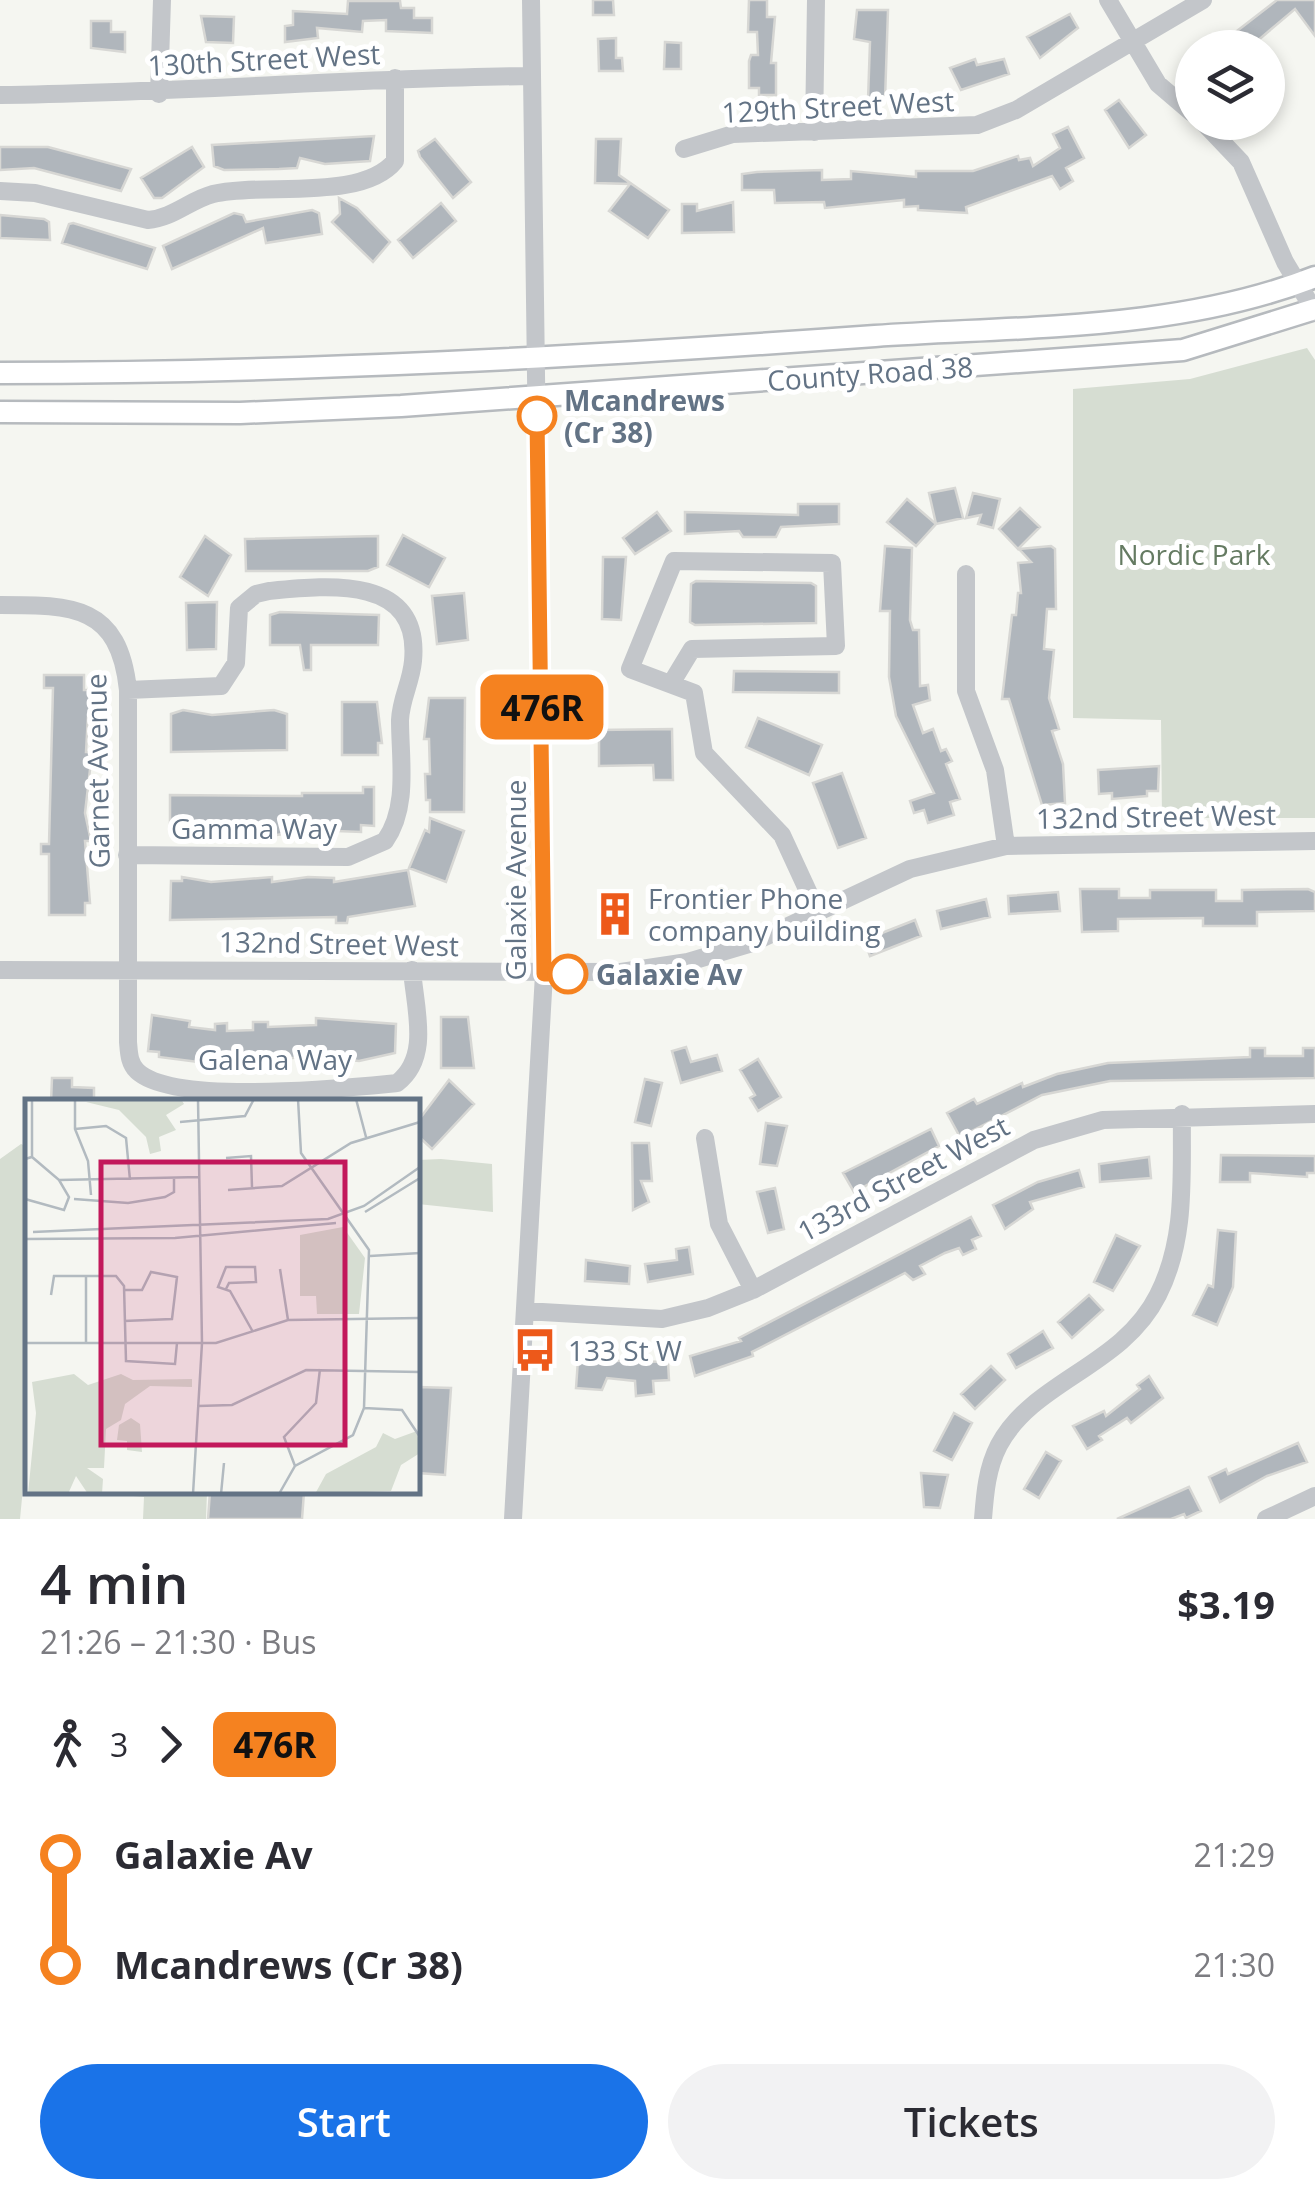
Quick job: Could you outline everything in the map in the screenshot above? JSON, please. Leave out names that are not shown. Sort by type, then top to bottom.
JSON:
[{"type":"main road","points":[[0,373],[267,371],[1113,321],[1221,306],[1307,280]]},
{"type":"main road","name":"County Road 38","points":[[0,412],[240,413],[1183,350],[1315,310]]},
{"type":"street","points":[[159,94],[162,0]]},
{"type":"street","name":"Galaxie Avenue","points":[[513,1519],[544,974],[530,0]]},
{"type":"street","points":[[814,132],[816,0]]},
{"type":"street","points":[[1108,0],[1158,84],[1175,98]]},
{"type":"street","name":"129th Street West","points":[[684,149],[732,134],[977,125],[1016,110],[1204,0]]},
{"type":"street","name":"130th Street West","points":[[0,94],[159,94],[395,78],[532,76]]},
{"type":"street","points":[[0,190],[35,193],[148,220],[164,218],[209,195],[344,184],[372,178],[395,161],[395,78]]},
{"type":"street","points":[[1220,140],[1241,162],[1307,280],[1315,310]]},
{"type":"street","points":[[672,682],[692,650],[836,646],[832,563],[674,561],[630,669],[694,693],[704,753],[782,835],[818,913]]},
{"type":"street","points":[[966,574],[966,691],[995,770],[1006,846]]},
{"type":"street","name":"Gamma Way","points":[[126,855],[348,856],[364,854],[385,841],[400,810],[400,702],[414,661],[408,619],[395,601],[376,592],[269,591],[239,608],[236,664],[228,682],[212,689],[128,690]]},
{"type":"street","name":"Garnet Avenue","points":[[0,605],[68,608],[96,619],[118,641],[128,690],[128,970]]},
{"type":"street","name":"132nd Street West","points":[[0,970],[621,972],[688,962],[752,943],[910,869],[1006,846],[1059,842],[1315,842]]},
{"type":"street","name":"Galena Way","points":[[128,970],[130,1060],[138,1072],[178,1087],[236,1091],[397,1084],[413,1071],[419,1054],[412,970]]},
{"type":"street","points":[[983,1519],[987,1478],[999,1444],[1021,1414],[1115,1350],[1141,1323],[1160,1293],[1180,1227],[1182,1114]]},
{"type":"street","name":"133rd Street West","points":[[525,1310],[662,1319],[708,1308],[753,1290],[1034,1140],[1103,1120],[1182,1114],[1315,1114]]},
{"type":"street","points":[[705,1138],[719,1224],[753,1290]]},
{"type":"street","points":[[1266,1519],[1315,1496]]},
{"type":"green space","name":"Nordic Park","points":[[1307,348],[1315,360],[1315,818],[1162,818],[1161,720],[1073,718],[1073,389],[1190,379]]},
{"type":"green space","points":[[21,1144],[25,1146],[25,1466],[20,1519],[0,1519],[0,1159]]},
{"type":"green space","points":[[420,1160],[492,1164],[493,1212],[420,1204]]},
{"type":"green space","points":[[112,1494],[207,1494],[206,1519],[143,1519],[144,1497]]},
{"type":"building","points":[[593,0],[613,0],[614,15],[593,15]]},
{"type":"building","points":[[749,0],[767,0],[767,17],[775,17],[771,63],[776,63],[776,95],[759,95],[759,88],[749,88],[749,61],[751,55],[758,55],[757,32],[748,32]]},
{"type":"building","points":[[1277,0],[1315,0],[1315,36],[1295,9],[1270,30],[1238,30]]},
{"type":"building","points":[[348,1],[400,1],[401,8],[414,8],[414,18],[432,18],[432,33],[386,31],[386,20],[363,21],[362,32],[317,28],[318,38],[285,42],[285,26],[293,25],[293,11],[347,14]]},
{"type":"building","points":[[857,10],[888,10],[885,100],[868,100],[870,42],[854,39]]},
{"type":"building","points":[[1070,14],[1078,28],[1040,58],[1027,37]]},
{"type":"building","points":[[201,16],[234,17],[233,43],[206,42]]},
{"type":"building","points":[[91,21],[111,21],[111,32],[125,32],[125,52],[91,48]]},
{"type":"building","points":[[616,38],[616,58],[622,58],[623,71],[599,71],[598,39]]},
{"type":"building","points":[[665,42],[681,43],[681,69],[664,69]]},
{"type":"building","points":[[975,59],[977,65],[1004,59],[1009,74],[961,90],[950,68]]},
{"type":"building","points":[[1119,100],[1146,135],[1129,148],[1105,110]]},
{"type":"building","points":[[1068,127],[1084,158],[1066,168],[1073,181],[1060,189],[1052,176],[966,207],[967,213],[918,210],[918,206],[904,207],[904,200],[825,208],[824,202],[775,203],[774,190],[742,190],[742,174],[757,172],[822,170],[822,180],[851,179],[851,171],[916,177],[916,171],[973,171],[1018,156],[1019,160],[1030,158],[1033,166],[1060,148],[1053,134]]},
{"type":"building","points":[[374,136],[370,161],[325,164],[300,158],[297,168],[224,170],[214,166],[212,145]]},
{"type":"building","points":[[435,139],[471,182],[453,198],[418,151]]},
{"type":"building","points":[[596,139],[621,139],[619,175],[669,210],[648,238],[609,211],[630,184],[595,183]]},
{"type":"building","points":[[0,147],[48,147],[131,169],[121,191],[34,168],[0,170]]},
{"type":"building","points":[[192,147],[204,167],[162,198],[154,198],[141,178]]},
{"type":"building","points":[[339,198],[357,208],[390,242],[373,262],[332,222],[340,214]]},
{"type":"building","points":[[733,202],[734,232],[682,233],[682,204],[697,204],[697,211]]},
{"type":"building","points":[[441,203],[456,221],[413,258],[398,240]]},
{"type":"building","points":[[312,210],[319,213],[322,234],[266,243],[263,228],[172,269],[163,246],[234,213],[243,215],[246,222]]},
{"type":"building","points":[[0,215],[44,219],[49,222],[50,240],[0,238]]},
{"type":"building","points":[[69,224],[155,248],[147,269],[62,243]]},
{"type":"building","points":[[955,488],[963,518],[936,524],[929,493]]},
{"type":"building","points":[[973,493],[1000,499],[993,528],[978,524],[981,515],[966,518]]},
{"type":"building","points":[[907,499],[936,524],[916,546],[887,522]]},
{"type":"building","points":[[798,504],[839,504],[839,524],[781,527],[776,537],[743,537],[739,531],[685,534],[685,512],[798,515]]},
{"type":"building","points":[[1020,508],[1040,527],[1018,549],[999,529]]},
{"type":"building","points":[[657,512],[671,531],[635,554],[623,538]]},
{"type":"building","points":[[403,535],[445,558],[429,587],[387,565]]},
{"type":"building","points":[[205,536],[231,555],[208,596],[180,577]]},
{"type":"building","points":[[378,536],[378,567],[368,571],[246,571],[245,539]]},
{"type":"building","points":[[885,546],[912,548],[910,620],[913,630],[919,630],[920,686],[928,685],[930,700],[913,705],[923,733],[933,729],[941,751],[946,749],[952,761],[946,764],[960,799],[950,802],[954,815],[928,823],[924,810],[914,813],[910,801],[934,793],[896,716],[889,677],[890,611],[880,611]]},
{"type":"building","points":[[1019,549],[1055,549],[1056,609],[1047,609],[1044,649],[1054,650],[1049,698],[1059,729],[1052,731],[1063,764],[1065,803],[1042,805],[1009,699],[1002,699],[1012,615],[1016,615],[1021,593],[1018,563],[1031,562]]},
{"type":"building","points":[[603,557],[626,557],[621,620],[602,619]]},
{"type":"building","points":[[811,583],[816,586],[816,623],[695,625],[690,622],[691,584]]},
{"type":"building","points":[[464,593],[468,640],[437,644],[432,596]]},
{"type":"building","points":[[217,602],[216,649],[187,650],[186,603]]},
{"type":"building","points":[[270,615],[379,615],[378,645],[311,645],[311,670],[304,670],[300,645],[270,645]]},
{"type":"building","points":[[734,671],[839,672],[839,693],[733,692]]},
{"type":"building","points":[[44,675],[84,675],[84,690],[90,690],[92,716],[88,716],[86,752],[92,752],[85,813],[91,841],[85,841],[90,903],[85,903],[85,915],[49,915],[49,854],[41,854],[41,844],[49,844],[53,688],[44,688]]},
{"type":"building","points":[[429,698],[465,698],[464,812],[430,812],[430,800],[426,800],[429,739],[424,739]]},
{"type":"building","points":[[342,702],[377,702],[382,743],[378,743],[378,755],[342,755]]},
{"type":"building","points":[[183,710],[212,715],[274,710],[287,714],[287,750],[171,752],[171,714]]},
{"type":"building","points":[[758,718],[822,745],[809,775],[746,747]]},
{"type":"building","points":[[672,729],[673,780],[654,780],[653,765],[599,766],[599,730]]},
{"type":"building","points":[[1159,766],[1158,791],[1147,791],[1147,796],[1112,799],[1112,793],[1099,794],[1098,770]]},
{"type":"building","points":[[842,773],[866,838],[838,848],[813,783]]},
{"type":"building","points":[[363,787],[374,787],[374,826],[361,825],[361,832],[311,830],[269,836],[269,829],[253,829],[211,836],[170,832],[170,795],[302,796],[363,793]]},
{"type":"building","points":[[430,818],[464,831],[446,882],[409,868],[425,830],[429,832]]},
{"type":"building","points":[[408,870],[415,906],[348,917],[347,923],[336,923],[336,917],[170,920],[171,881],[182,881],[182,877],[211,882],[272,877],[272,882],[308,877],[334,878],[334,882]]},
{"type":"building","points":[[1080,889],[1119,889],[1119,898],[1150,898],[1150,890],[1216,890],[1216,901],[1242,901],[1242,890],[1308,889],[1315,892],[1315,911],[1257,912],[1257,926],[1203,926],[1203,918],[1118,919],[1118,931],[1082,932]]},
{"type":"building","points":[[1058,892],[1060,911],[1009,914],[1008,896]]},
{"type":"building","points":[[986,899],[990,917],[941,929],[937,911]]},
{"type":"building","name":"Frontier Phone company building","points":[[627,905],[628,923],[602,924],[602,906]]},
{"type":"building","points":[[915,920],[921,936],[870,956],[864,940]]},
{"type":"building","points":[[152,1015],[190,1021],[189,1027],[215,1030],[215,1024],[227,1023],[227,1031],[253,1030],[253,1022],[268,1022],[268,1027],[316,1025],[316,1018],[396,1024],[395,1053],[359,1061],[315,1056],[227,1064],[227,1060],[206,1063],[159,1057],[159,1052],[148,1051]]},
{"type":"building","points":[[441,1017],[468,1017],[474,1068],[441,1068]]},
{"type":"building","points":[[686,1047],[691,1062],[717,1055],[722,1071],[681,1083],[672,1051]]},
{"type":"building","points":[[1250,1048],[1265,1048],[1265,1056],[1303,1056],[1303,1048],[1315,1048],[1315,1078],[1110,1081],[1042,1095],[960,1137],[947,1113],[1022,1083],[1023,1087],[1057,1074],[1108,1063],[1250,1057]]},
{"type":"building","points":[[758,1059],[781,1097],[758,1111],[750,1098],[755,1095],[740,1070]]},
{"type":"building","points":[[52,1078],[72,1078],[72,1087],[94,1088],[94,1099],[51,1099]]},
{"type":"building","points":[[645,1079],[662,1083],[651,1126],[635,1122]]},
{"type":"building","points":[[449,1080],[474,1104],[432,1149],[420,1138],[420,1118]]},
{"type":"building","points":[[766,1123],[787,1126],[777,1166],[760,1164]]},
{"type":"building","points":[[931,1129],[939,1146],[854,1192],[843,1173]]},
{"type":"building","points":[[632,1143],[649,1143],[652,1181],[641,1181],[649,1202],[633,1210]]},
{"type":"building","points":[[1221,1155],[1315,1156],[1315,1173],[1307,1173],[1307,1177],[1250,1173],[1250,1182],[1220,1182]]},
{"type":"building","points":[[1149,1157],[1151,1178],[1100,1182],[1099,1164]]},
{"type":"building","points":[[1079,1170],[1084,1187],[1030,1202],[1033,1209],[1005,1229],[993,1205],[1038,1182]]},
{"type":"building","points":[[775,1188],[784,1229],[768,1233],[757,1192]]},
{"type":"building","points":[[971,1217],[981,1236],[972,1240],[976,1249],[963,1255],[959,1248],[945,1253],[920,1266],[925,1274],[913,1280],[905,1273],[752,1352],[753,1356],[695,1376],[690,1356],[741,1341],[739,1338]]},
{"type":"building","points":[[1218,1230],[1236,1232],[1233,1287],[1217,1325],[1193,1315],[1208,1285],[1213,1287]]},
{"type":"building","points":[[1116,1235],[1140,1246],[1113,1291],[1094,1282]]},
{"type":"building","points":[[689,1247],[693,1274],[648,1282],[645,1264],[677,1260],[676,1249]]},
{"type":"building","points":[[586,1260],[630,1266],[629,1284],[585,1281]]},
{"type":"building","points":[[1089,1295],[1103,1310],[1072,1338],[1058,1322]]},
{"type":"building","points":[[1043,1331],[1053,1348],[1016,1368],[1008,1354]]},
{"type":"building","points":[[578,1360],[668,1362],[669,1380],[653,1381],[654,1394],[636,1396],[635,1381],[607,1378],[602,1390],[576,1388]]},
{"type":"building","points":[[991,1366],[1005,1380],[975,1409],[961,1394]]},
{"type":"building","points":[[1149,1376],[1163,1398],[1131,1423],[1127,1418],[1099,1436],[1102,1440],[1087,1449],[1073,1426],[1104,1411],[1106,1416],[1140,1389],[1137,1385]]},
{"type":"building","points":[[420,1387],[451,1388],[445,1475],[420,1473]]},
{"type":"building","points":[[954,1413],[972,1423],[952,1460],[934,1451]]},
{"type":"building","points":[[1298,1443],[1307,1462],[1267,1476],[1220,1502],[1209,1477],[1226,1469],[1228,1474]]},
{"type":"building","points":[[1046,1452],[1061,1461],[1039,1498],[1024,1489]]},
{"type":"building","points":[[921,1473],[948,1475],[940,1508],[924,1507]]},
{"type":"building","points":[[1189,1487],[1201,1511],[1186,1518],[1184,1514],[1171,1519],[1117,1519]]},
{"type":"building","points":[[210,1494],[304,1494],[302,1519],[208,1519]]},
{"type":"bus line","name":"476R","points":[[537,416],[544,974],[568,974]]},
{"type":"place","name":"Mcandrews (Cr 38)","points":[[537,416]]},
{"type":"place","name":"Frontier Phone company building","points":[[615,914]]},
{"type":"place","name":"Galaxie Av","points":[[568,974]]},
{"type":"place","name":"133 St W","points":[[535,1350]]}]
